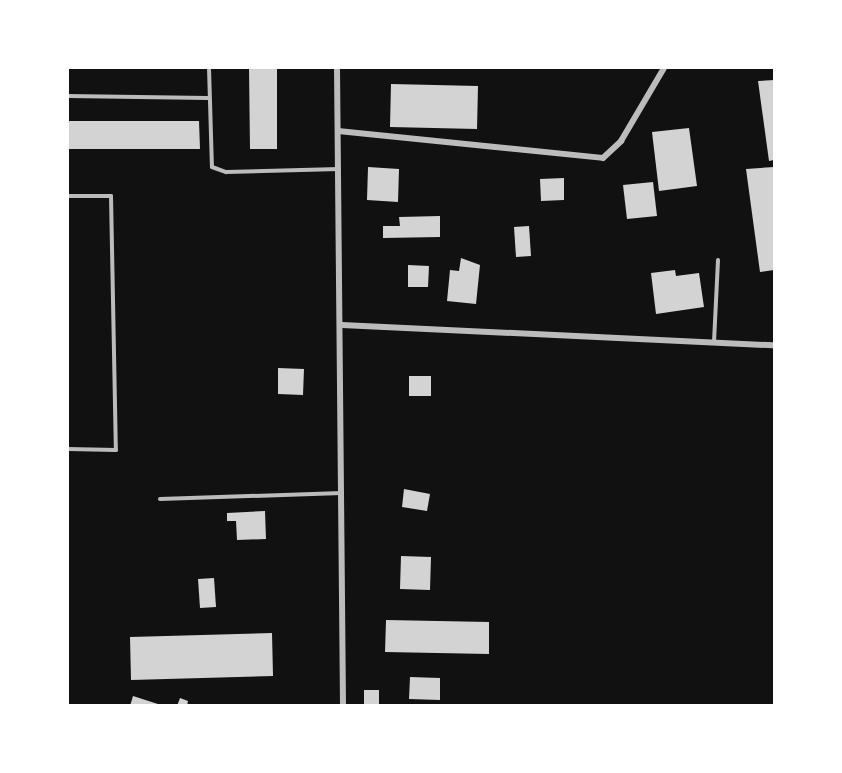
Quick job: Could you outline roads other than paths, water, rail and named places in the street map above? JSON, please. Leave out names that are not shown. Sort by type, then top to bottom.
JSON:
[{"type":"street","points":[[337,68],[342,325],[343,705]]},
{"type":"street","points":[[338,131],[603,158],[621,141],[664,68]]},
{"type":"street","points":[[342,325],[774,345]]},
{"type":"lane","points":[[209,68],[208,98],[212,166],[226,172],[339,169]]},
{"type":"lane","points":[[68,96],[208,98]]},
{"type":"lane","points":[[68,196],[111,196],[116,450],[68,449]]},
{"type":"lane","points":[[714,342],[718,260]]},
{"type":"lane","points":[[160,499],[342,493]]}]
